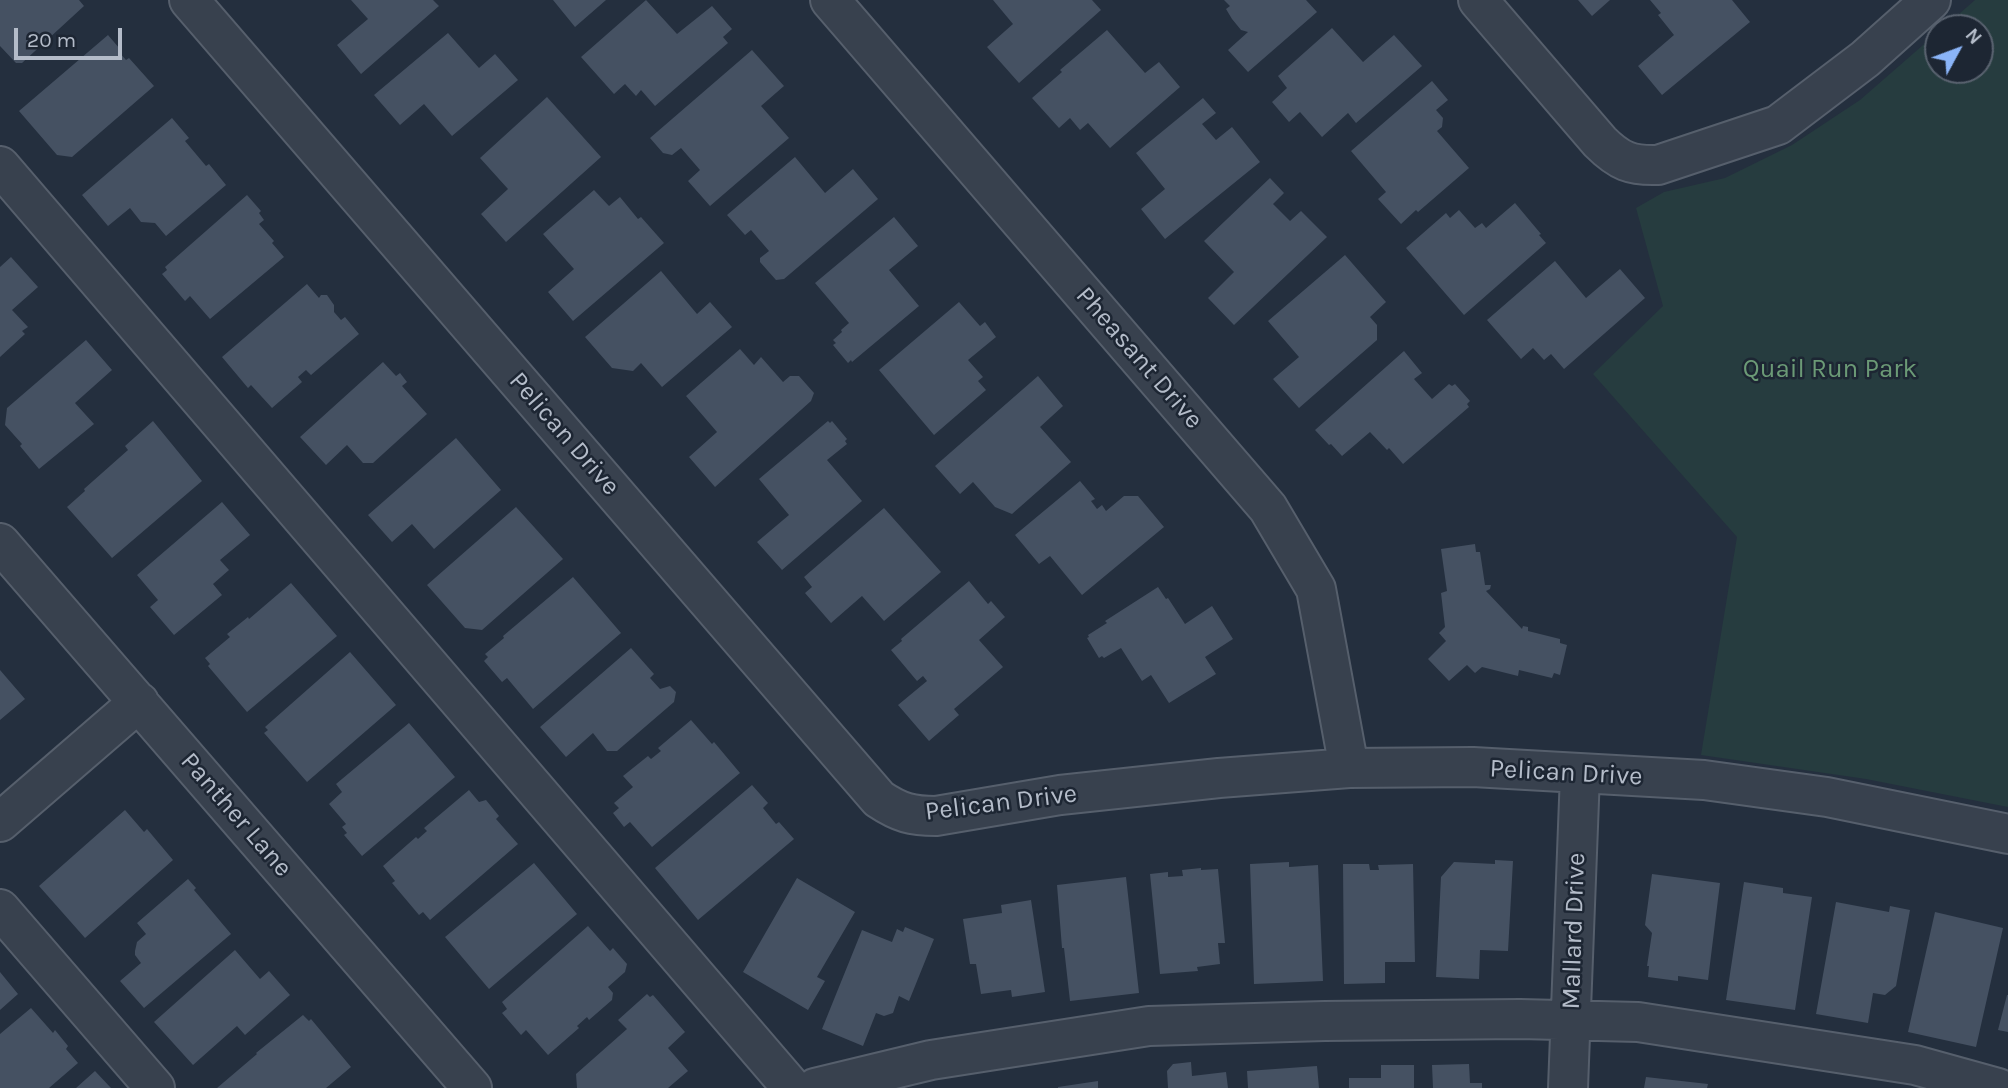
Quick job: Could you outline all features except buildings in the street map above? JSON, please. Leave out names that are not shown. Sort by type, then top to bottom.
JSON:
[{"type":"street","name":"Pelican Drive","points":[[189,0],[879,799],[896,810],[916,816],[936,816],[1060,795],[1219,778],[1349,768],[1473,767],[1704,780],[1827,797],[2008,834]]},
{"type":"street","name":"Pheasant Drive","points":[[830,0],[1268,508],[1316,589],[1349,768]]},
{"type":"street","points":[[1478,0],[1600,142],[1625,162],[1642,166],[1658,165],[1778,125],[1865,59],[1931,0]]},
{"type":"street","points":[[0,166],[792,1088]]},
{"type":"street","name":"Panther Lane","points":[[0,544],[471,1088]]},
{"type":"street","points":[[0,822],[139,702]]},
{"type":"street","name":"Mallard Drive","points":[[1568,1088],[1580,774]]},
{"type":"street","points":[[0,909],[155,1088]]},
{"type":"street","points":[[815,1088],[931,1060],[1149,1026],[1325,1020],[1520,1018],[1638,1022],[1915,1065],[1998,1088]]},
{"type":"green space","name":"Quail Run Park","points":[[1975,0],[2008,0],[2008,807],[1866,779],[1701,755],[1737,537],[1593,374],[1663,306],[1636,208],[1664,192],[1725,178],[1792,145],[1860,100],[1924,44],[1924,84],[1994,84],[1994,14],[1959,14]]}]
